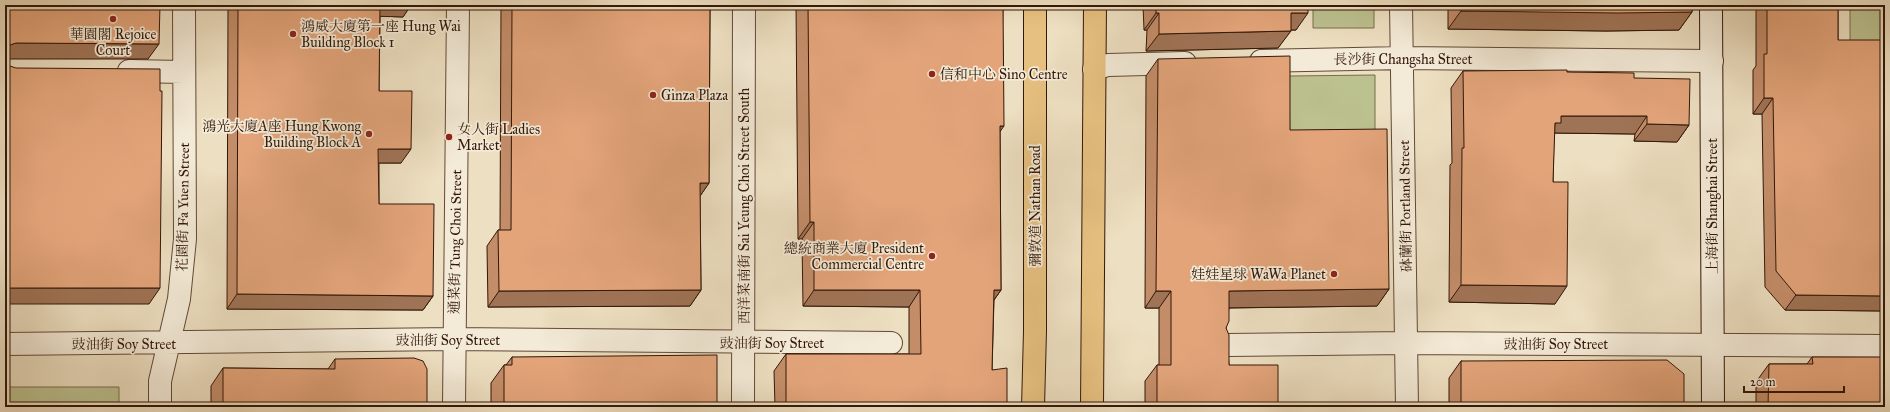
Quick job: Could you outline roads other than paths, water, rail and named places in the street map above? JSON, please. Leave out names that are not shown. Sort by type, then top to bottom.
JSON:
[{"type":"main road","name":"彌敦道 Nathan Road","points":[[1033,407],[1035,331],[1035,5]]},
{"type":"main road","points":[[1092,407],[1095,5]]},
{"type":"street","name":"花園街 Fa Yuen Street","points":[[160,407],[160,381],[179,299],[185,239],[184,5]]},
{"type":"street","name":"通菜街 Tung Choi Street","points":[[454,407],[458,5]]},
{"type":"street","name":"西洋菜南街 Sai Yeung Choi Street South","points":[[743,407],[744,5]]},
{"type":"street","name":"砵蘭街 Portland Street","points":[[1401,5],[1407,407]]},
{"type":"street","name":"上海街 Shanghai Street","points":[[1711,5],[1713,407]]},
{"type":"street","name":"長沙街 Changsha Street","points":[[1243,62],[1402,58],[1712,61]]},
{"type":"street","points":[[1094,69],[1108,65],[1204,62]]},
{"type":"street","points":[[108,71],[184,72]]},
{"type":"street","name":"豉油街 Soy Street","points":[[5,344],[454,339],[744,343],[891,343]]},
{"type":"street","name":"豉油街 Soy Street","points":[[1227,345],[1407,343],[1885,346]]},
{"type":"place","name":"華園閣 Rejoice Court","points":[[113,19]]},
{"type":"place","name":"鴻威大廈第一座 Hung Wai Building Block 1","points":[[293,34]]},
{"type":"place","name":"信和中心 Sino Centre","points":[[932,74]]},
{"type":"place","name":"Ginza Plaza","points":[[653,95]]},
{"type":"place","name":"鴻光大廈A座 Hung Kwong Building Block A","points":[[369,134]]},
{"type":"place","name":"女人街 Ladies Market","points":[[449,137]]},
{"type":"place","name":"總統商業大廈 President Commercial Centre","points":[[932,256]]},
{"type":"place","name":"娃娃星球 WaWa Planet","points":[[1334,274]]}]
